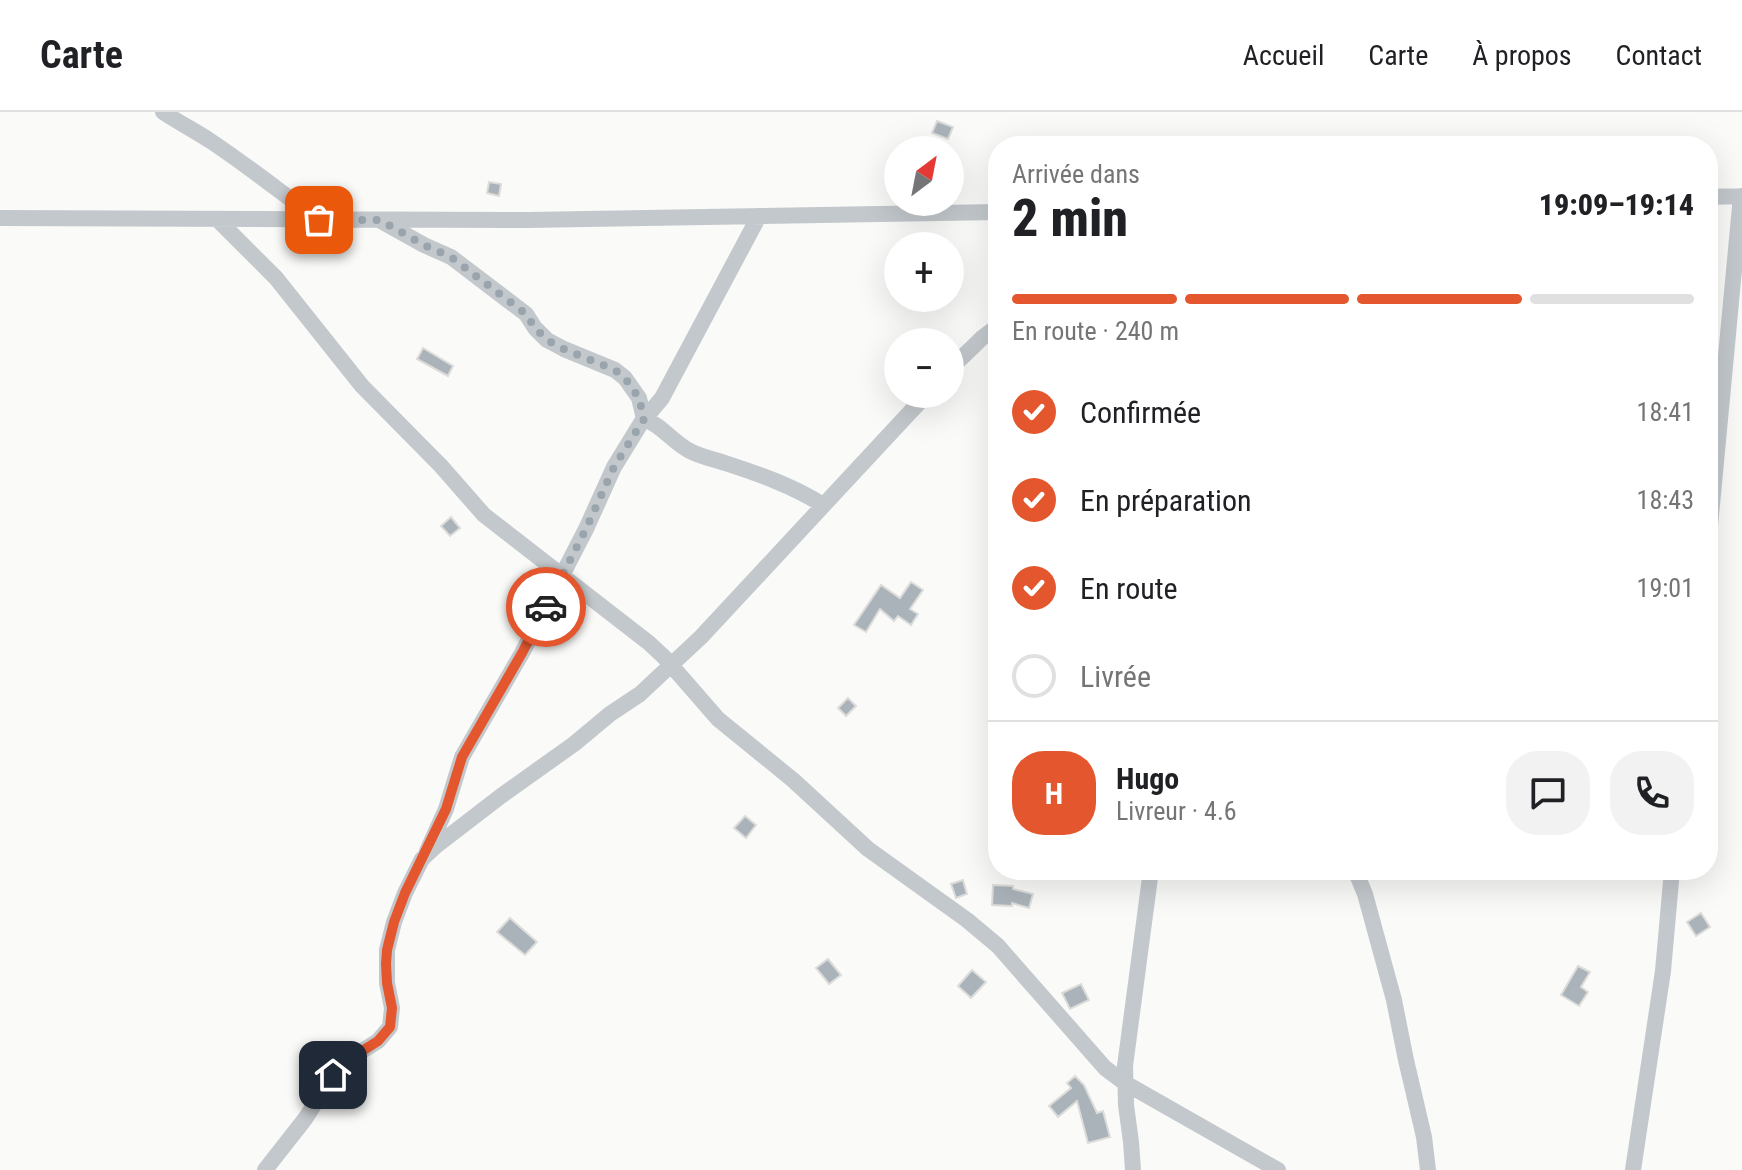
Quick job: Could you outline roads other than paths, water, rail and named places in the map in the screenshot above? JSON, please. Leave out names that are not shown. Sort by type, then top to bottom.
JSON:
[{"type":"street","points":[[163,112],[231,155],[319,220]]},
{"type":"street","points":[[1718,197],[1742,196],[1718,444]]},
{"type":"street","points":[[0,218],[528,220],[988,212]]},
{"type":"street","points":[[265,1170],[305,1119],[333,1075],[351,1058],[378,1041],[390,1027],[392,1008],[387,983],[387,950],[394,922],[446,809],[462,757],[522,653],[614,467],[644,419],[662,398],[759,216]]},
{"type":"street","points":[[217,219],[276,278],[362,386],[493,523],[649,643],[718,719],[793,780],[868,849],[998,946],[1105,1068],[1125,1083],[1278,1170]]},
{"type":"street","points":[[380,220],[451,257],[526,314],[547,340],[615,370],[639,398],[644,419]]},
{"type":"street","points":[[964,355],[988,334]]},
{"type":"street","points":[[422,859],[501,796],[640,694],[671,666],[914,408]]},
{"type":"street","points":[[644,419],[657,424],[671,439],[690,451],[794,488],[823,505]]},
{"type":"street","points":[[1133,1170],[1125,1083],[1150,880]]},
{"type":"street","points":[[1359,880],[1394,1000],[1424,1137],[1428,1170]]},
{"type":"street","points":[[1633,1170],[1663,971],[1671,880]]}]
